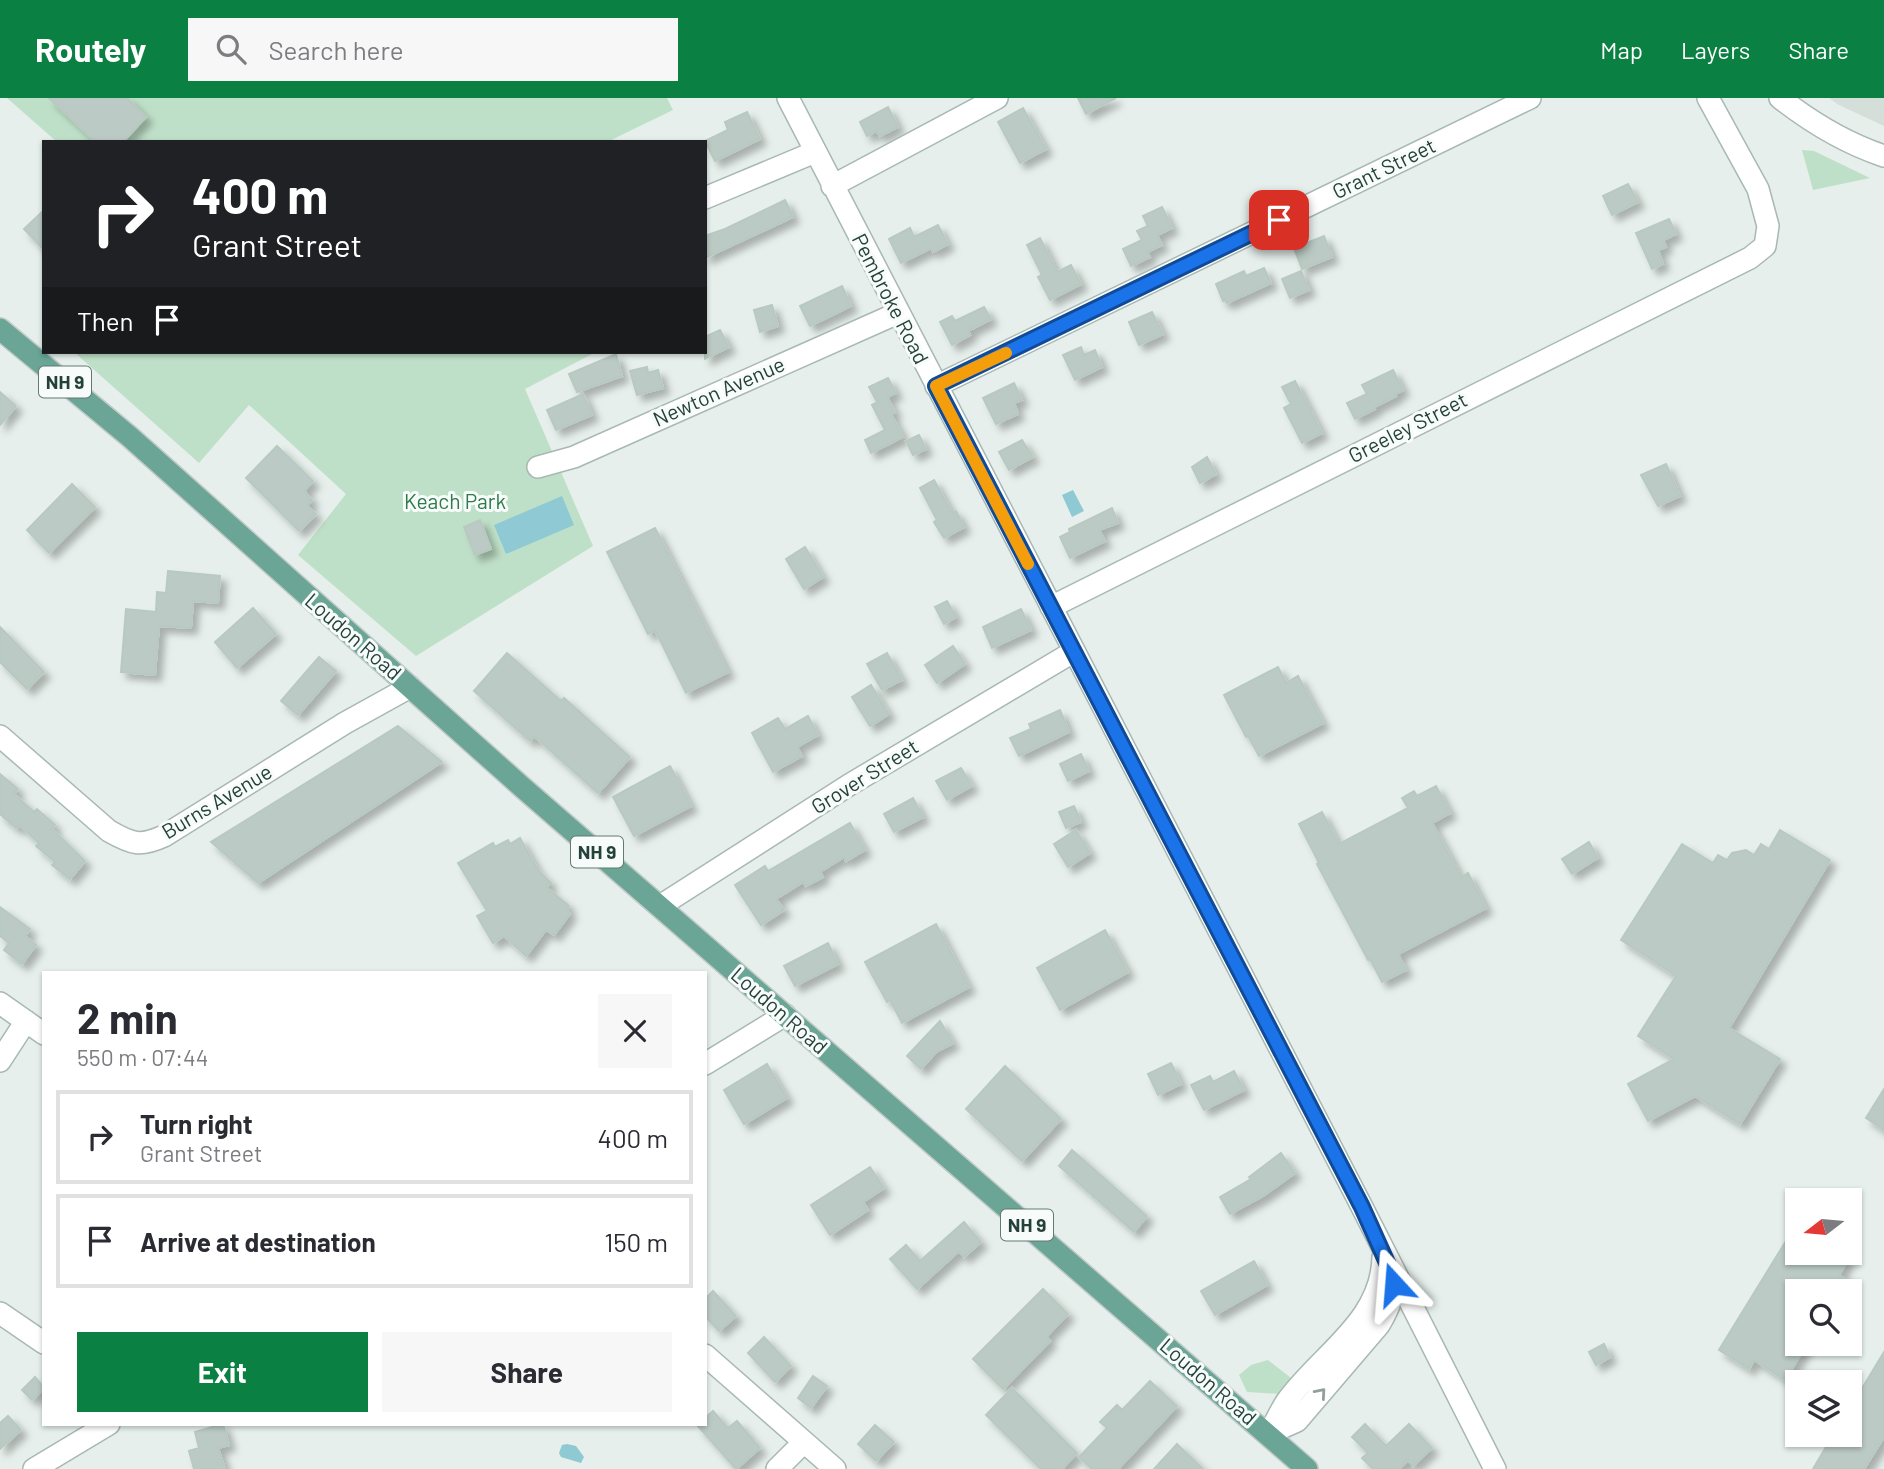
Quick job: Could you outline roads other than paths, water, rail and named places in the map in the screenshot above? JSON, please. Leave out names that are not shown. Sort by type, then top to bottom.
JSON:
[{"type":"main road","name":"Loudon Road","points":[[0,329],[130,437],[410,687],[1307,1469]]},
{"type":"street","name":"Pembroke Road","points":[[788,98],[1495,1469]]},
{"type":"street","points":[[832,186],[997,98]]},
{"type":"street","name":"Grant Street","points":[[936,386],[1530,98]]},
{"type":"street","name":"Greeley Street","points":[[1051,607],[1750,258],[1765,246],[1768,226],[1758,189],[1708,98]]},
{"type":"street","points":[[1780,98],[1812,122],[1860,148],[1884,156]]},
{"type":"street","points":[[707,197],[815,152]]},
{"type":"street","name":"Newton Avenue","points":[[538,467],[574,457],[898,313]]},
{"type":"street","name":"Grover Street","points":[[660,906],[849,785],[1073,652]]},
{"type":"street","name":"Burns Avenue","points":[[0,736],[109,831],[127,841],[141,844],[164,836],[357,716],[410,687]]},
{"type":"street","points":[[0,1003],[42,1033]]},
{"type":"street","points":[[707,1062],[785,1015]]},
{"type":"street","points":[[0,1061],[26,1021]]},
{"type":"street","points":[[1268,1434],[1297,1421],[1383,1318],[1391,1302],[1394,1284],[1383,1251]]},
{"type":"street","points":[[0,1313],[42,1342]]},
{"type":"street","points":[[707,1357],[835,1469]]},
{"type":"street","points":[[34,1469],[106,1426]]},
{"type":"street","points":[[777,1469],[804,1442]]},
{"type":"water","points":[[1073,490],[1084,511],[1072,517],[1062,495]]},
{"type":"water","points":[[562,496],[574,525],[506,554],[494,525]]},
{"type":"water","points":[[562,1445],[576,1446],[584,1457],[581,1463],[561,1457],[559,1453]]},
{"type":"park label","name":"Keach Park","points":[[455,502]]}]
